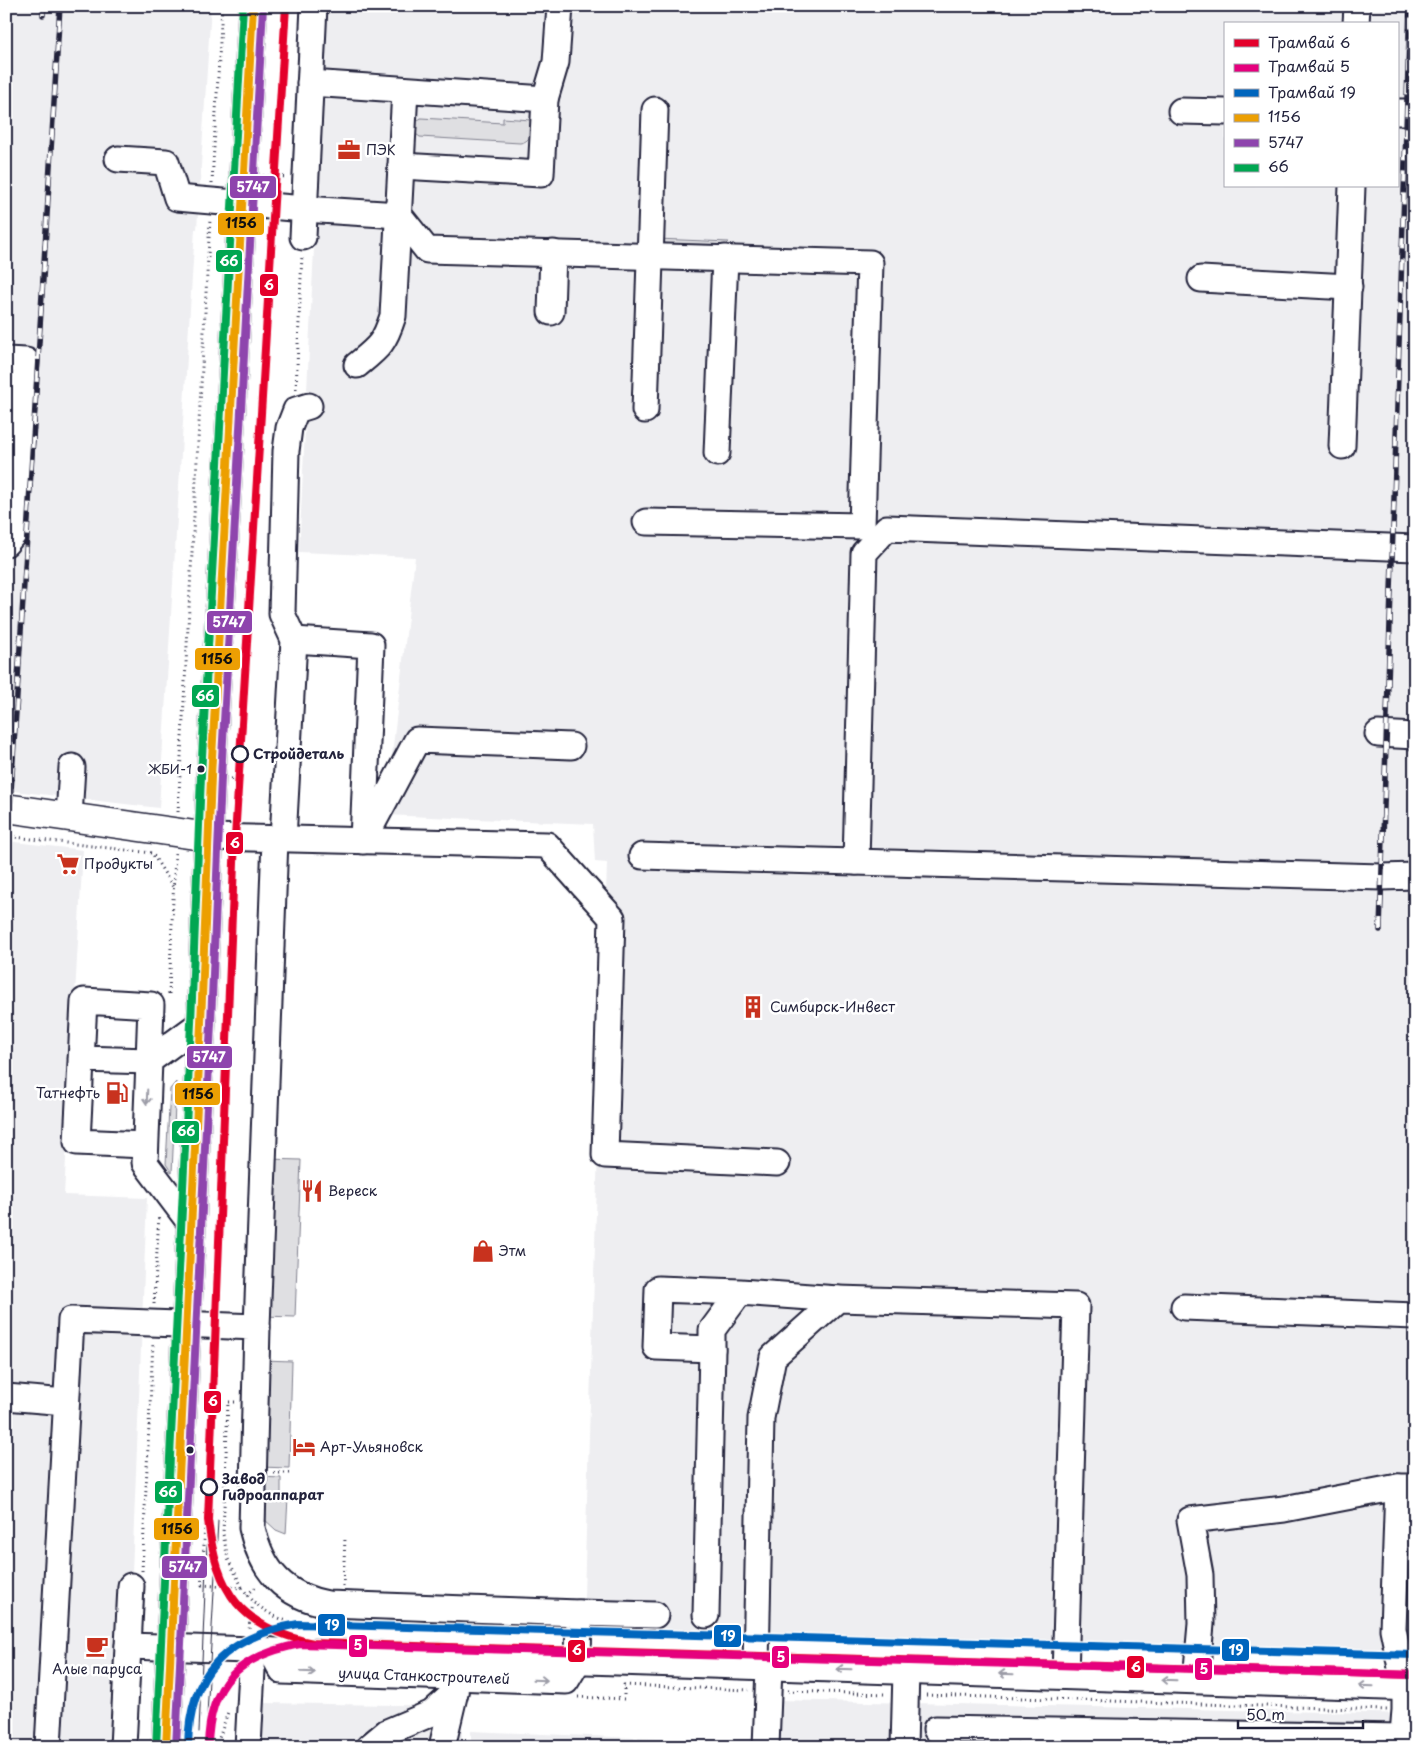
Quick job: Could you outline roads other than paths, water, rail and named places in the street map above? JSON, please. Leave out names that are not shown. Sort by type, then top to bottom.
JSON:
[{"type":"main road","points":[[166,1747],[202,1023],[209,837],[252,6]]},
{"type":"main road","points":[[6,808],[209,837]]},
{"type":"street","points":[[303,237],[314,6]]},
{"type":"street","points":[[401,166],[541,174],[545,99],[556,62],[560,6]]},
{"type":"street","points":[[1356,22],[1357,6]]},
{"type":"street","points":[[310,83],[545,99]]},
{"type":"street","points":[[357,365],[378,347],[386,336],[393,316],[405,90]]},
{"type":"street","points":[[645,410],[655,110]]},
{"type":"street","points":[[1182,111],[1224,112]]},
{"type":"street","points":[[1398,112],[1415,112]]},
{"type":"street","points":[[118,159],[166,162],[177,198],[399,215],[428,250],[870,262],[862,526],[646,522]]},
{"type":"street","points":[[1342,446],[1352,188]]},
{"type":"street","points":[[551,312],[553,253]]},
{"type":"street","points":[[717,453],[725,258]]},
{"type":"street","points":[[1201,279],[1349,287]]},
{"type":"street","points":[[6,360],[26,361],[15,532],[6,543]]},
{"type":"street","points":[[302,398],[289,428],[286,451],[282,614],[294,640],[279,839],[257,1327],[252,1528],[255,1543],[277,1579],[300,1596],[328,1604],[655,1615]]},
{"type":"street","points":[[856,862],[864,553],[887,528],[1415,548]]},
{"type":"street","points":[[294,640],[371,645],[364,841]]},
{"type":"street","points":[[1378,734],[1415,736]]},
{"type":"street","points":[[364,841],[417,740],[571,746]]},
{"type":"street","points":[[69,817],[72,767]]},
{"type":"street","points":[[209,837],[547,845],[612,918],[605,1155],[777,1163]]},
{"type":"street","points":[[642,856],[1372,877],[1415,876]]},
{"type":"street","points":[[145,1145],[77,1142],[84,1001],[151,1005],[145,1163],[191,1224]]},
{"type":"street","points":[[82,1058],[148,1061],[202,1023]]},
{"type":"street","points":[[712,1349],[656,1347],[658,1289],[740,1292],[838,1299],[1076,1306],[1065,1676]]},
{"type":"street","points":[[706,1615],[712,1330],[740,1292]]},
{"type":"street","points":[[766,1747],[761,1418],[774,1357],[838,1299]]},
{"type":"street","points":[[1184,1307],[1415,1316]]},
{"type":"street","points":[[48,1747],[70,1320],[257,1327]]},
{"type":"street","points":[[6,1397],[66,1402]]},
{"type":"street","points":[[936,1729],[1402,1742],[1408,1695],[1393,1629],[1406,1487],[1284,1509],[1190,1520],[1200,1575],[1201,1624],[1196,1680]]},
{"type":"street","points":[[123,1747],[128,1646],[136,1579]]},
{"type":"street","points":[[578,1661],[579,1613]]},
{"type":"street","name":"улица Станкостроителей","points":[[128,1646],[578,1661],[764,1675],[906,1683],[1065,1676],[1196,1680],[1408,1695]]},
{"type":"street","points":[[248,1747],[257,1650]]},
{"type":"street","name":"улица Станкостроителей","points":[[257,1650],[282,1671],[456,1685],[566,1681],[578,1661]]},
{"type":"street","points":[[904,1747],[906,1683]]},
{"type":"street","points":[[369,1747],[387,1732],[432,1714],[456,1685]]},
{"type":"street","points":[[442,1747],[456,1685]]},
{"type":"tram line","name":"6","points":[[286,6],[235,838],[208,1520],[218,1568],[226,1587],[236,1603],[250,1616],[267,1627],[288,1636],[313,1643],[1415,1675]]},
{"type":"tram line","points":[[199,1732],[208,1520]]},
{"type":"tram line","points":[[206,1733],[218,1521]]},
{"type":"tram line","name":"19","points":[[188,1747],[190,1721],[195,1698],[204,1679],[216,1662],[232,1649],[251,1638],[298,1624],[1415,1655]]},
{"type":"tram line","name":"5","points":[[208,1747],[214,1705],[221,1689],[232,1676],[244,1665],[260,1656],[300,1644],[1415,1675]]},
{"type":"railway","points":[[43,6],[43,15]]},
{"type":"railway","points":[[6,909],[10,808],[60,6]]},
{"type":"railway","points":[[1380,930],[1410,6]]},
{"type":"place","name":"ПЭК","points":[[349,150]]},
{"type":"place","name":"Стройдеталь","points":[[240,754]]},
{"type":"place","name":"ЖБИ-1","points":[[201,769]]},
{"type":"place","name":"Продукты","points":[[68,864]]},
{"type":"place","name":"Симбирск-Инвест","points":[[753,1007]]},
{"type":"place","name":"Татнефть","points":[[117,1093]]},
{"type":"place","name":"Вереск","points":[[312,1191]]},
{"type":"place","name":"Этм","points":[[483,1251]]},
{"type":"place","name":"Арт-Ульяновск","points":[[304,1447]]},
{"type":"place","name":"Завод Гидроаппарат","points":[[209,1487]]},
{"type":"place","name":"Алые паруса","points":[[97,1646]]}]
